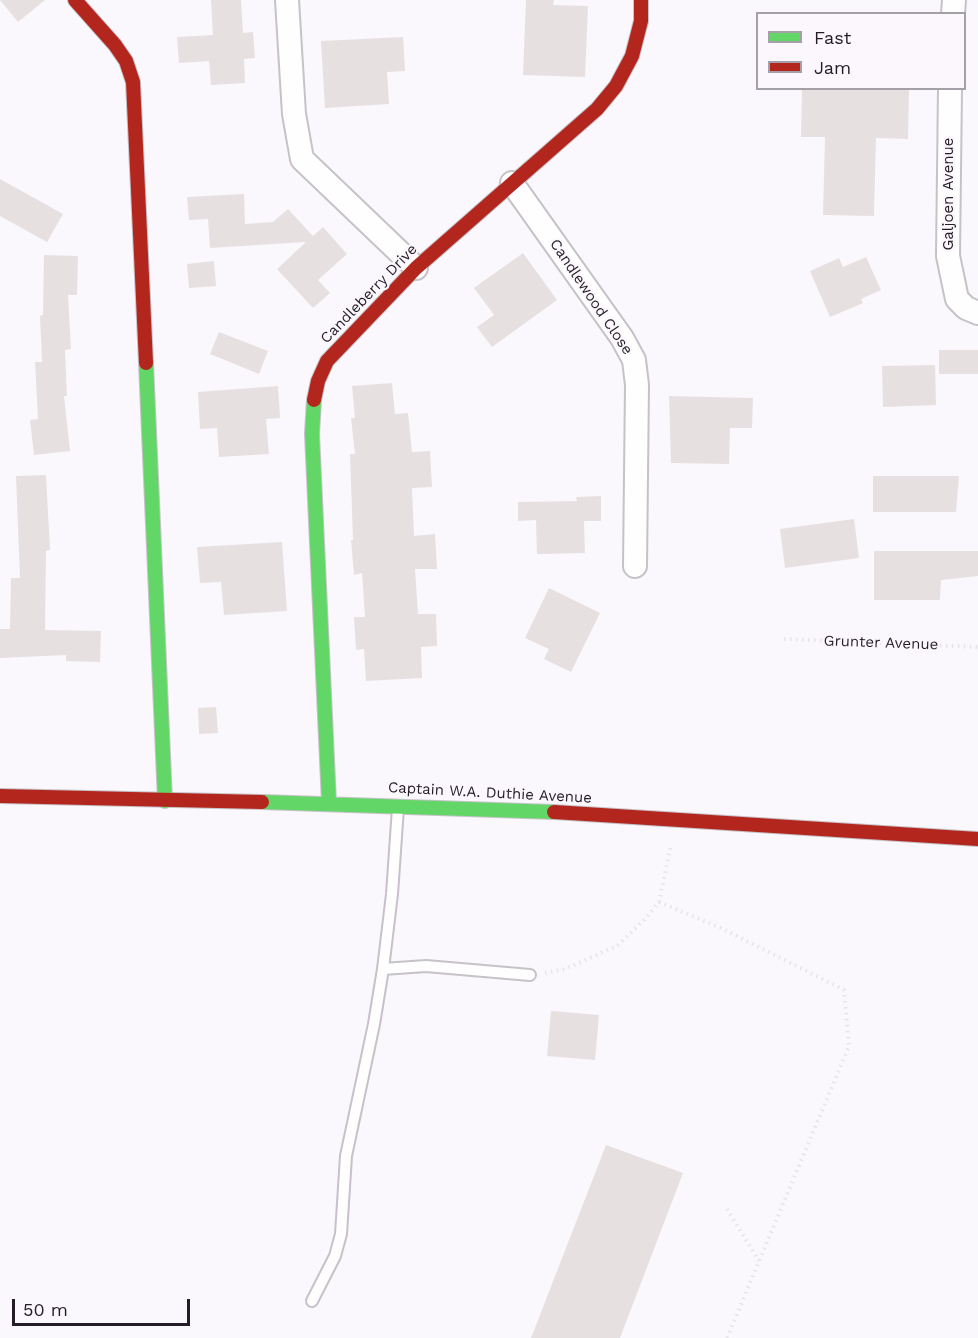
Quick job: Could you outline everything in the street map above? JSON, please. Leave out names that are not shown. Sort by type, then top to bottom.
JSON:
[{"type":"street","points":[[75,0],[115,45],[126,61],[134,82],[165,801]]},
{"type":"street","points":[[287,0],[294,114],[302,159],[416,268]]},
{"type":"street","name":"Candleberry Drive","points":[[329,803],[313,405],[318,381],[327,361],[416,268],[597,109],[616,86],[632,56],[641,21],[641,0]]},
{"type":"street","name":"Galjoen Avenue","points":[[950,90],[948,256],[957,299],[966,308],[978,313]]},
{"type":"street","name":"Candlewood Close","points":[[512,183],[622,339],[634,360],[637,385],[635,566]]},
{"type":"street","name":"Captain W.A. Duthie Avenue","points":[[0,796],[329,803],[676,818],[978,839]]},
{"type":"lane","points":[[312,1301],[335,1256],[341,1234],[346,1156],[374,1024],[383,969],[398,806]]},
{"type":"lane","points":[[383,969],[426,966],[530,975]]},
{"type":"path","name":"Grunter Avenue","points":[[784,639],[978,647]]},
{"type":"path","points":[[530,975],[565,969],[617,946],[658,902],[676,818]]},
{"type":"path","points":[[658,902],[721,928],[844,990],[849,1046],[727,1338]]},
{"type":"path","points":[[727,1209],[759,1261]]},
{"type":"building","points":[[0,0],[45,0],[18,22]]},
{"type":"building","points":[[211,0],[241,0],[243,33],[253,32],[255,58],[244,59],[245,83],[211,85],[209,61],[179,63],[177,37],[213,35]]},
{"type":"building","points":[[526,0],[554,0],[553,5],[588,6],[585,77],[523,75]]},
{"type":"building","points":[[403,37],[405,71],[387,72],[389,104],[325,108],[321,41]]},
{"type":"building","points":[[802,90],[909,90],[908,139],[876,138],[874,216],[823,215],[825,137],[801,137]]},
{"type":"building","points":[[0,179],[63,214],[47,242],[0,216]]},
{"type":"building","points":[[244,194],[245,224],[273,222],[288,209],[313,236],[323,227],[347,254],[318,280],[330,293],[313,308],[277,269],[306,242],[210,248],[208,219],[189,220],[187,197]]},
{"type":"building","points":[[523,253],[557,300],[492,347],[477,327],[494,315],[474,288]]},
{"type":"building","points":[[44,255],[78,256],[77,295],[68,295],[71,349],[65,350],[67,396],[64,396],[70,451],[34,455],[30,420],[38,419],[35,362],[42,362],[40,316],[43,315]]},
{"type":"building","points":[[866,257],[881,290],[861,299],[863,303],[830,317],[810,271],[839,258],[843,267]]},
{"type":"building","points":[[214,261],[216,286],[189,288],[187,264]]},
{"type":"building","points":[[219,332],[268,351],[259,374],[210,354]]},
{"type":"building","points":[[939,350],[978,350],[978,374],[939,374]]},
{"type":"building","points":[[935,365],[936,405],[883,407],[882,366]]},
{"type":"building","points":[[392,383],[395,414],[408,413],[412,452],[430,451],[432,487],[412,488],[414,536],[435,534],[437,569],[415,569],[418,614],[436,614],[437,646],[421,647],[422,678],[366,681],[364,649],[356,650],[354,617],[365,617],[362,573],[354,575],[351,540],[353,540],[350,454],[355,454],[351,418],[355,418],[352,386]]},
{"type":"building","points":[[278,386],[280,418],[266,419],[269,454],[219,457],[217,428],[200,429],[198,392]]},
{"type":"building","points":[[669,396],[753,398],[752,428],[730,428],[729,464],[671,463]]},
{"type":"building","points":[[46,475],[50,550],[46,551],[45,630],[101,631],[100,662],[66,661],[66,655],[0,658],[0,629],[10,629],[11,578],[20,578],[16,476]]},
{"type":"building","points":[[873,476],[959,476],[956,512],[873,512]]},
{"type":"building","points":[[601,496],[601,521],[584,521],[585,553],[537,554],[536,520],[518,521],[518,502],[577,501],[576,497]]},
{"type":"building","points":[[854,519],[859,558],[785,568],[780,529]]},
{"type":"building","points":[[282,542],[287,611],[224,615],[221,582],[200,583],[197,547]]},
{"type":"building","points":[[874,551],[978,551],[978,576],[941,580],[940,600],[874,600]]},
{"type":"building","points":[[549,588],[600,613],[571,672],[544,659],[549,649],[525,638]]},
{"type":"building","points":[[216,707],[218,733],[199,734],[198,708]]},
{"type":"building","points":[[551,1011],[599,1015],[595,1060],[547,1056]]},
{"type":"building","points":[[606,1145],[683,1173],[620,1338],[531,1338]]},
{"type":"traffic: fast","points":[[146,363],[165,801]]},
{"type":"traffic: fast","points":[[314,400],[312,434],[329,803]]},
{"type":"traffic: fast","points":[[262,802],[554,812]]},
{"type":"traffic: jam","points":[[75,0],[115,45],[126,61],[133,82],[146,363]]},
{"type":"traffic: jam","points":[[314,400],[318,381],[327,361],[416,268],[597,109],[616,86],[632,56],[641,21],[641,0]]},
{"type":"traffic: jam","points":[[0,796],[262,802]]},
{"type":"traffic: jam","points":[[554,812],[978,839]]}]
